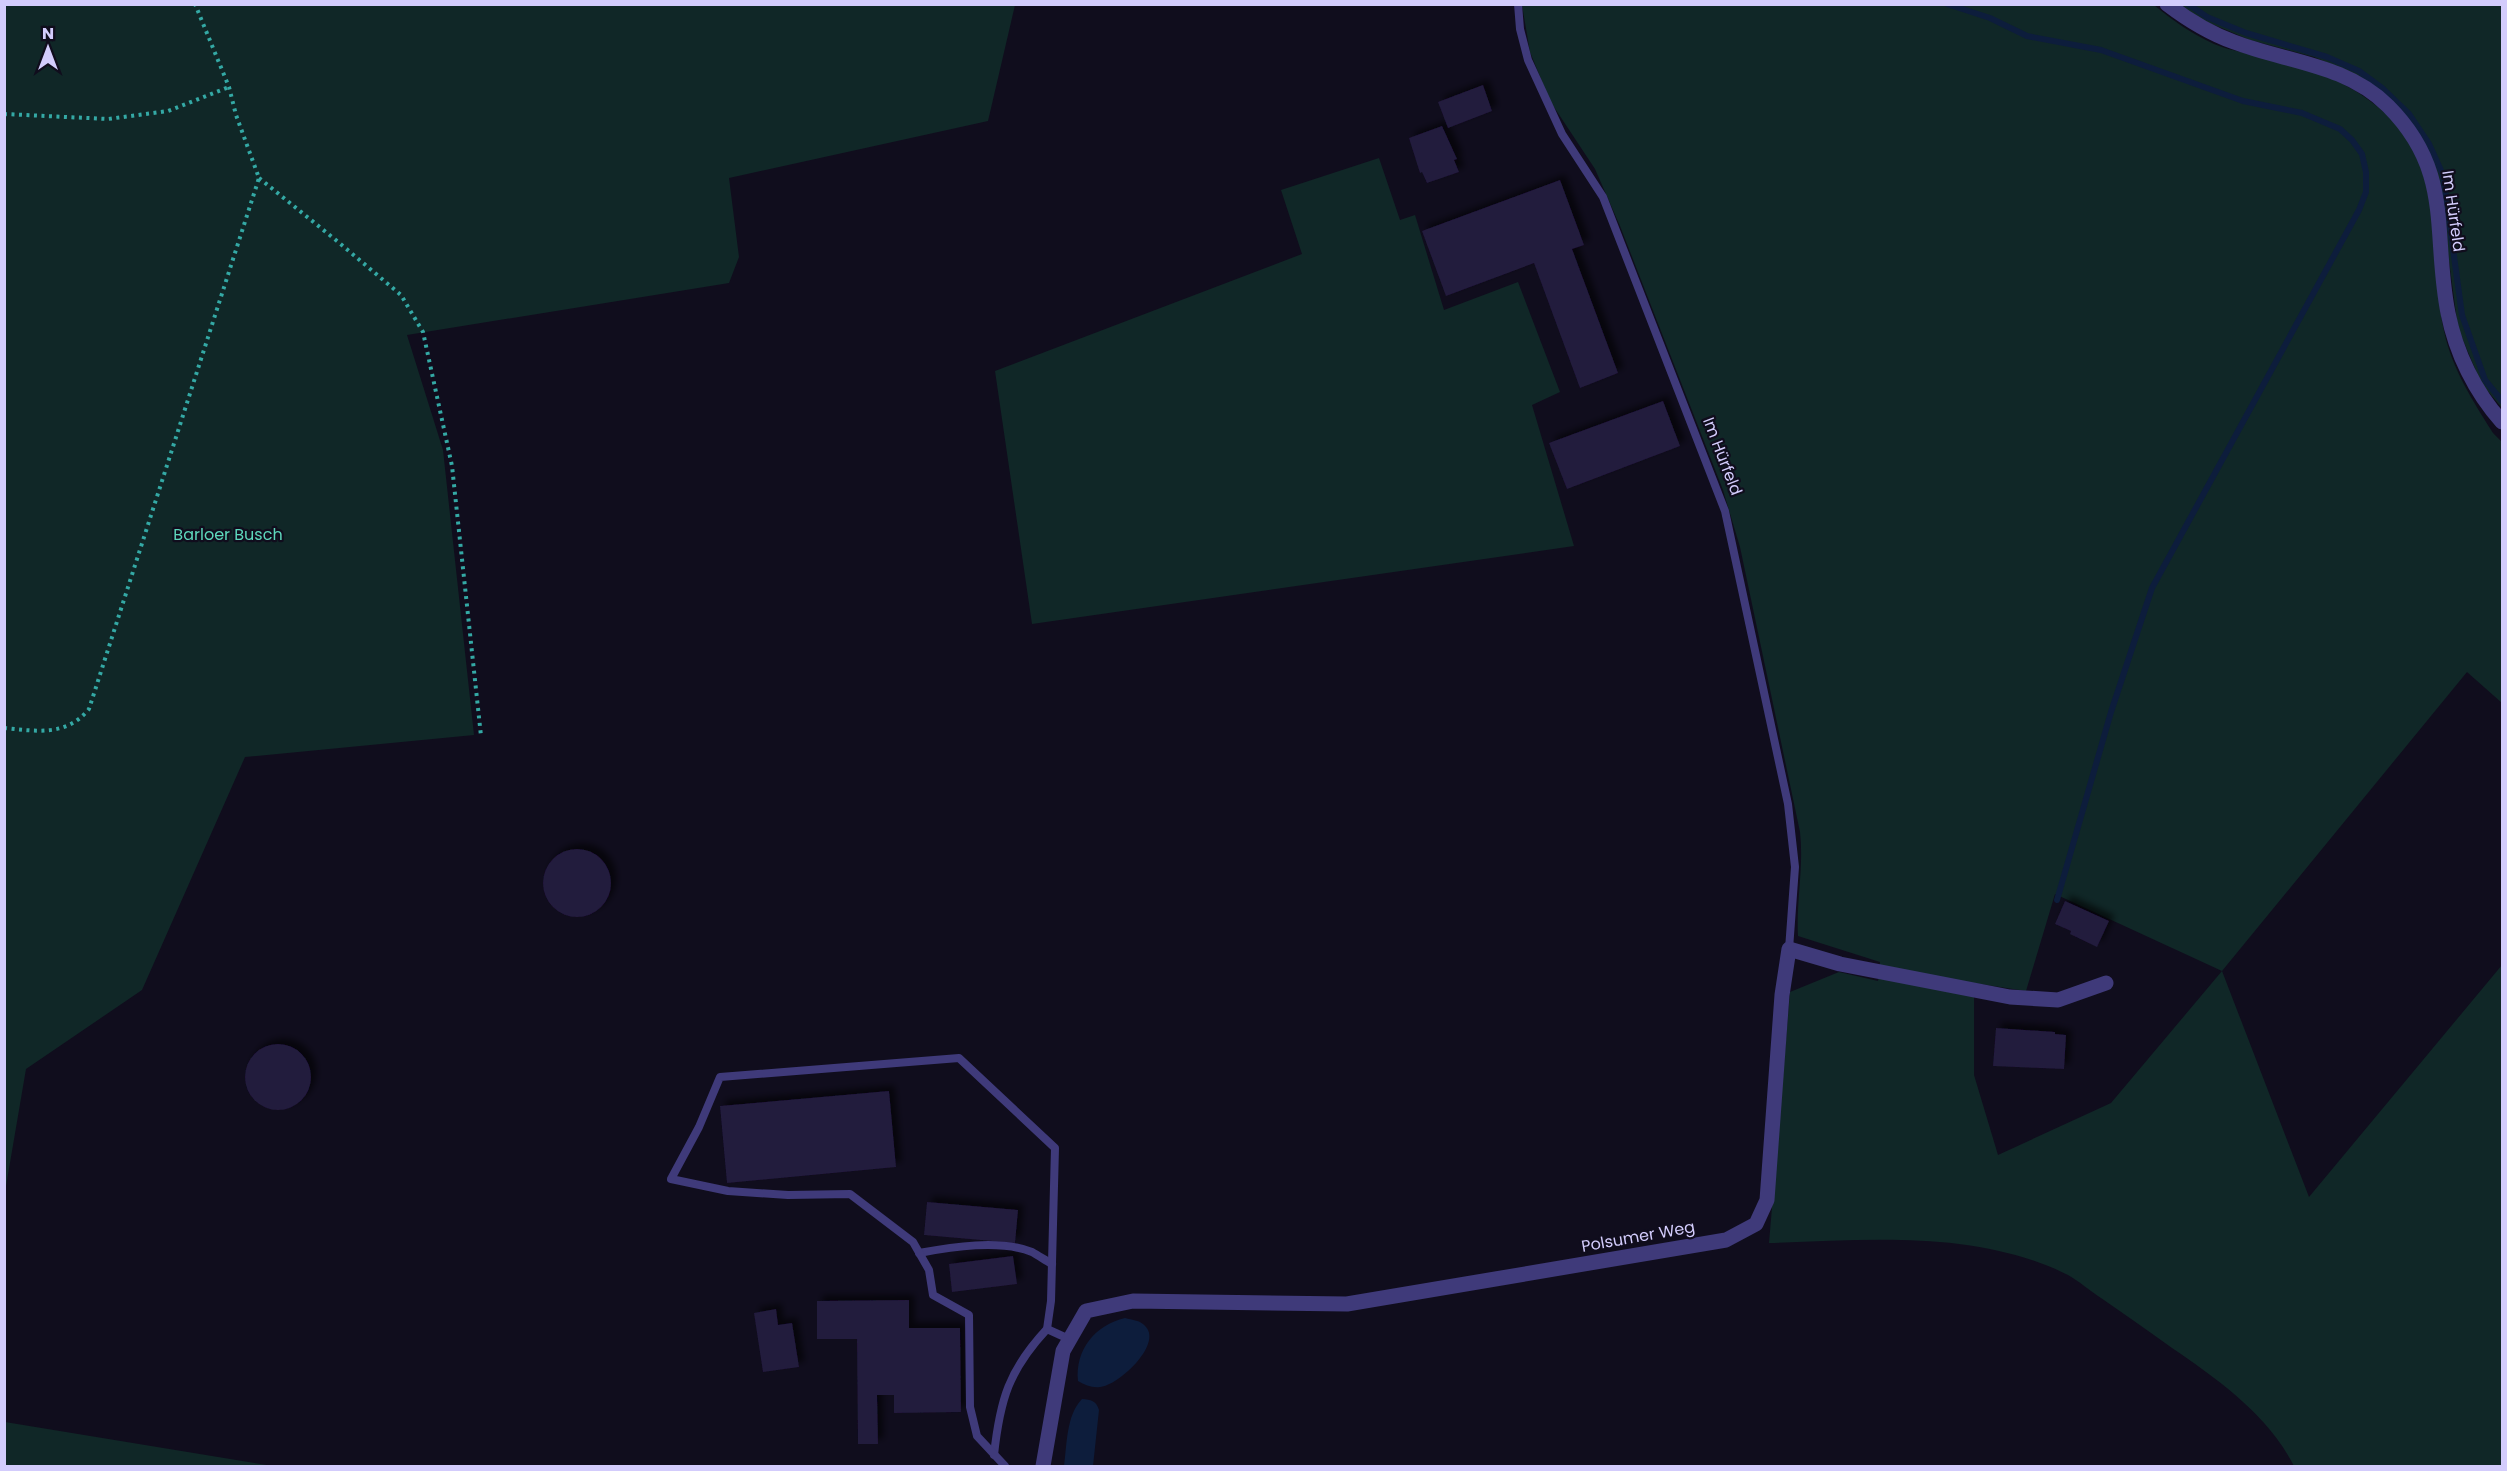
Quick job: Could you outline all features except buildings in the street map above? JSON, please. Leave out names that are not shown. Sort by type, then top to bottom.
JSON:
[{"type":"street","name":"Im Hürfeld","points":[[2167,4],[2191,23],[2235,43],[2349,78],[2387,105],[2414,140],[2430,167],[2436,190],[2448,313],[2460,356],[2492,410],[2502,422]]},
{"type":"street","points":[[1789,949],[1840,964],[2010,997],[2058,1000],[2106,983]]},
{"type":"street","name":"Polsumer Weg","points":[[1043,1467],[1063,1351],[1086,1311],[1133,1301],[1347,1304],[1726,1240],[1756,1224],[1767,1200],[1782,995],[1789,949]]},
{"type":"lane","name":"Im Hürfeld","points":[[1518,4],[1520,29],[1528,60],[1562,134],[1603,197],[1725,511],[1788,804],[1796,867],[1789,949]]},
{"type":"lane","points":[[994,1455],[998,1414],[1007,1389],[1026,1352],[1047,1329],[1052,1301],[1054,1148],[959,1058],[720,1077],[699,1127],[671,1179],[728,1191],[788,1195],[850,1194],[913,1242],[929,1270],[933,1294],[969,1315],[970,1407],[977,1436],[994,1455],[1005,1467]]},
{"type":"lane","points":[[919,1253],[956,1247],[1004,1246],[1030,1252],[1052,1264]]},
{"type":"lane","points":[[1047,1329],[1069,1339]]},
{"type":"path","points":[[195,4],[229,87],[236,115],[259,178],[338,240],[401,295],[423,332],[452,466],[481,736]]},
{"type":"path","points":[[4,114],[108,119],[168,111],[229,87]]},
{"type":"path","points":[[4,728],[53,731],[80,720],[89,710],[259,178]]},
{"type":"green space","name":"Barloer Busch","points":[[5,4],[1015,5],[988,121],[729,178],[739,257],[729,283],[407,335],[443,450],[474,735],[245,757],[142,990],[26,1069],[5,1192]]},
{"type":"green space","points":[[1522,5],[2154,5],[2182,26],[2214,44],[2304,69],[2348,87],[2378,107],[2401,130],[2416,156],[2426,183],[2439,301],[2452,358],[2471,397],[2493,433],[2502,442],[2502,703],[2467,672],[2222,971],[2309,1197],[2502,965],[2502,1466],[2294,1466],[2271,1431],[2224,1386],[2076,1280],[2033,1260],[1996,1250],[1921,1241],[1845,1240],[1769,1243],[1790,992],[1839,972],[1878,981],[1880,962],[1798,936],[1800,832],[1740,547],[1723,490],[1620,226],[1595,169],[1550,101],[1530,52]],"holes":[[[2055,894],[2222,971],[2111,1103],[1998,1155],[1974,1075],[1974,983],[2026,991]]]},
{"type":"green space","points":[[2179,5],[2502,5],[2502,408],[2481,383],[2458,328],[2437,171],[2418,135],[2395,105],[2351,72],[2314,57],[2250,40],[2200,19]]},
{"type":"green space","points":[[1379,158],[1400,220],[1415,215],[1444,310],[1518,282],[1560,392],[1532,405],[1574,546],[1032,624],[995,371],[1302,254],[1281,190]]},
{"type":"green space","points":[[5,1422],[273,1466],[5,1466]]},
{"type":"water","points":[[1125,1318],[1139,1322],[1146,1327],[1149,1335],[1148,1344],[1143,1354],[1127,1372],[1108,1385],[1094,1387],[1078,1381],[1080,1359],[1089,1340],[1105,1326]]},
{"type":"water","points":[[1082,1399],[1093,1401],[1099,1410],[1093,1466],[1064,1466],[1070,1422]]},
{"type":"waterway","points":[[1947,4],[1990,18],[2027,36],[2101,50],[2243,101],[2302,113],[2340,129],[2352,140],[2362,154],[2366,172],[2366,192],[2359,210],[2152,588],[2111,712],[2057,900]]},
{"type":"waterway","points":[[2188,4],[2207,17],[2246,33],[2327,57],[2359,71],[2382,88],[2409,114],[2429,144],[2443,175],[2462,315],[2485,380],[2502,401]]}]
